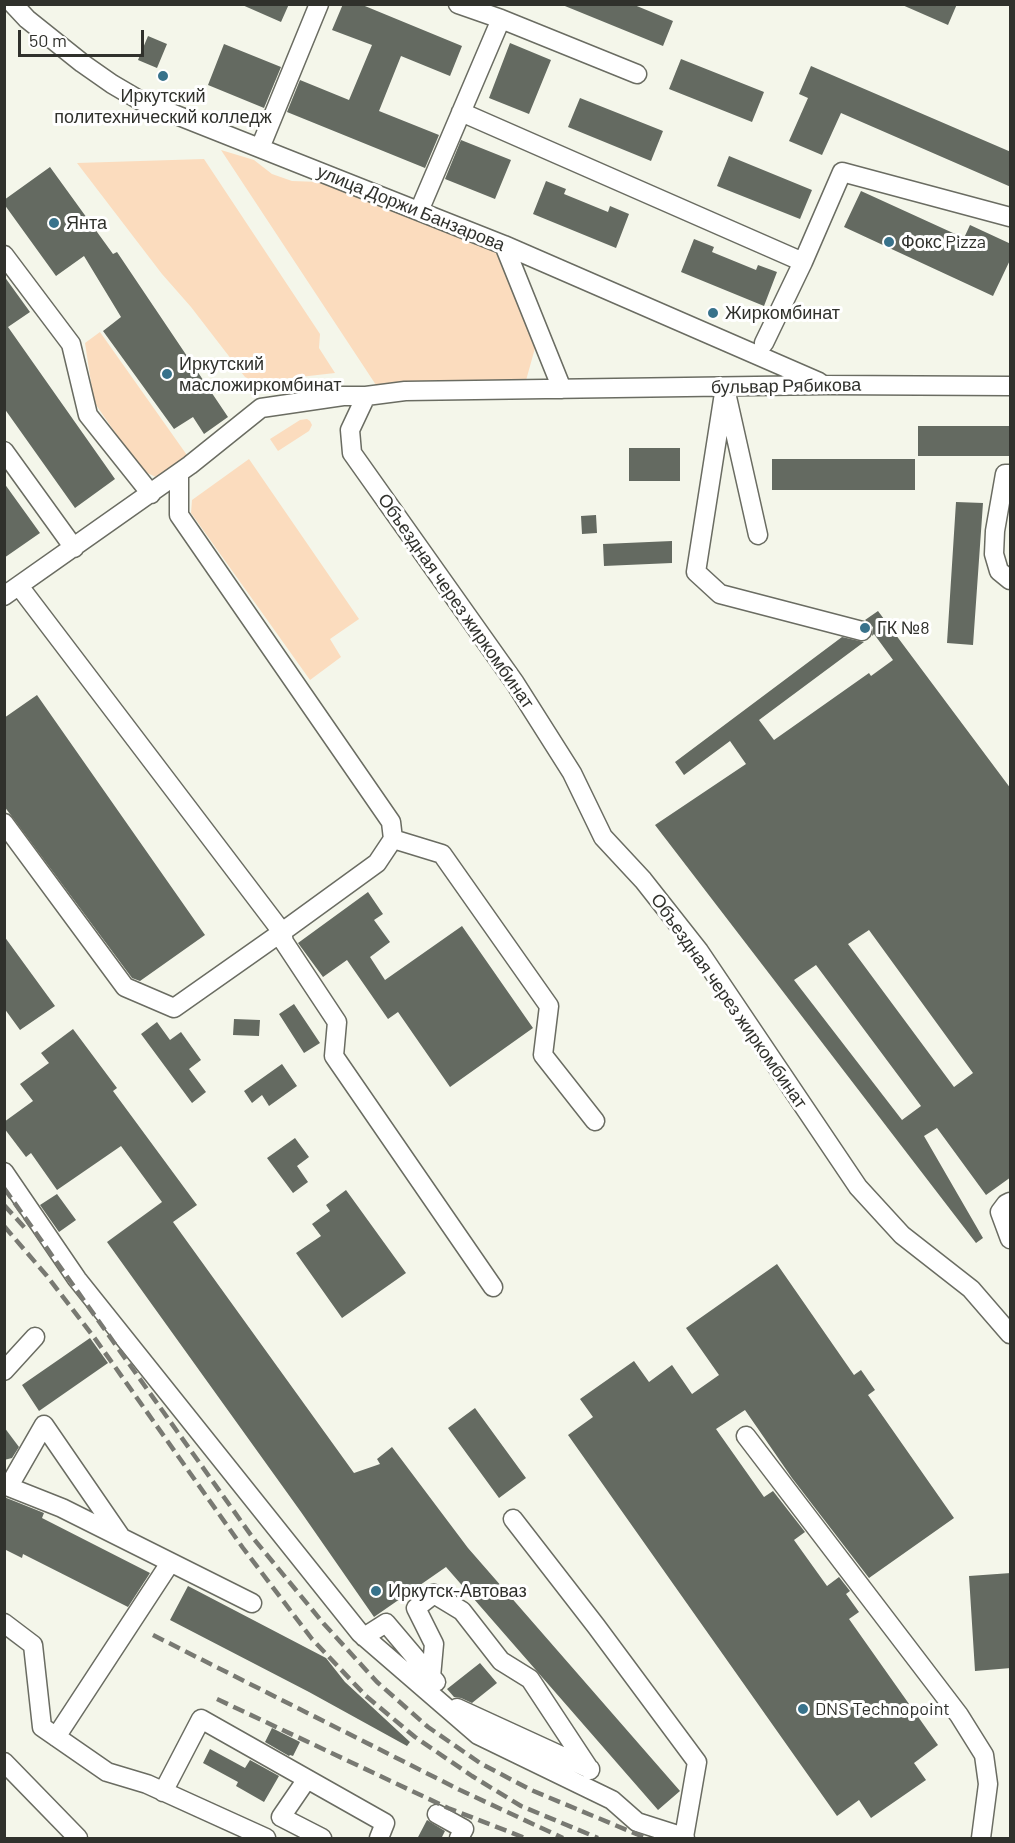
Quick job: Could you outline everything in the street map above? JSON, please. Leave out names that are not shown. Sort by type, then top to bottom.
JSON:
[{"type":"street","name":"улица Доржи Банзарова","points":[[13,4],[27,19],[81,63],[141,101],[504,245],[826,385]]},
{"type":"street","points":[[260,148],[319,4]]},
{"type":"street","points":[[458,4],[637,74]]},
{"type":"street","points":[[420,211],[501,19]]},
{"type":"street","points":[[462,112],[803,262]]},
{"type":"street","points":[[764,343],[803,262],[842,172],[1011,217]]},
{"type":"street","points":[[504,245],[562,389]]},
{"type":"street","points":[[4,255],[71,344],[88,415],[151,494]]},
{"type":"street","name":"бульвар Рябикова","points":[[12,591],[179,474],[261,408],[343,396],[366,396],[405,391],[826,385],[1011,386]]},
{"type":"street","points":[[725,387],[758,535]]},
{"type":"street","points":[[725,387],[696,572],[720,594],[862,631]]},
{"type":"street","name":"Объездная через жиркомбинат","points":[[366,396],[350,430],[352,453],[514,683],[572,773],[603,837],[643,880],[699,951],[858,1186],[902,1235],[971,1289],[1011,1334]]},
{"type":"street","points":[[4,451],[74,548]]},
{"type":"street","points":[[4,823],[125,987],[174,1008],[377,863],[393,839],[391,822],[179,515],[179,474]]},
{"type":"street","points":[[1011,474],[1005,474],[995,531],[994,554],[999,571],[1011,580]]},
{"type":"street","points":[[12,591],[282,932],[284,942],[337,1022],[334,1056],[493,1287]]},
{"type":"street","points":[[393,839],[442,854],[549,1006],[543,1055],[595,1121]]},
{"type":"street","points":[[4,1172],[78,1279],[364,1637],[478,1735],[612,1800]]},
{"type":"street","points":[[1011,1202],[1006,1204],[1000,1212],[1011,1239]]},
{"type":"street","points":[[4,1371],[35,1336]]},
{"type":"street","points":[[122,1538],[44,1425],[7,1485],[62,1508],[170,1563],[252,1603]]},
{"type":"street","points":[[746,1436],[959,1715],[984,1755],[988,1784],[981,1839]]},
{"type":"street","points":[[431,1677],[434,1644],[416,1608],[434,1594],[462,1611],[501,1661],[530,1679],[612,1800],[637,1822],[684,1838],[697,1762],[513,1519]]},
{"type":"street","points":[[56,1737],[170,1563]]},
{"type":"street","points":[[397,1637],[422,1620]]},
{"type":"street","points":[[4,1623],[33,1645],[42,1727],[107,1772],[147,1784],[266,1839]]},
{"type":"street","points":[[364,1637],[386,1623],[458,1709],[590,1770]]},
{"type":"street","points":[[163,1792],[201,1719],[385,1823],[379,1839]]},
{"type":"street","points":[[4,1762],[78,1839]]},
{"type":"street","points":[[4,1770],[78,1839]]},
{"type":"street","points":[[307,1779],[281,1817],[322,1839]]},
{"type":"street","points":[[437,1814],[464,1829],[459,1839]]},
{"type":"shaded area","points":[[221,150],[254,160],[272,174],[292,181],[320,182],[496,249],[535,348],[525,384],[376,385]]},
{"type":"shaded area","points":[[204,159],[320,334],[319,348],[335,373],[256,382],[245,377],[77,163]]},
{"type":"shaded area","points":[[100,332],[189,458],[160,479],[141,470],[94,402],[85,343]]},
{"type":"shaded area","points":[[307,419],[312,425],[309,431],[278,451],[270,439],[300,420]]},
{"type":"shaded area","points":[[249,459],[359,619],[330,639],[341,657],[310,680],[191,513],[192,500]]},
{"type":"building","points":[[240,4],[289,4],[281,22]]},
{"type":"building","points":[[343,4],[360,4],[462,46],[450,76],[401,56],[379,111],[439,135],[425,168],[287,112],[300,80],[349,100],[372,45],[332,30]]},
{"type":"building","points":[[560,4],[632,4],[673,21],[663,46]]},
{"type":"building","points":[[900,4],[957,4],[948,25]]},
{"type":"building","points":[[148,36],[167,44],[157,68],[138,60]]},
{"type":"building","points":[[510,43],[551,60],[529,114],[489,98]]},
{"type":"building","points":[[224,44],[281,67],[264,108],[208,85]]},
{"type":"building","points":[[681,59],[764,92],[752,122],[669,89]]},
{"type":"building","points":[[811,66],[1011,152],[1011,187],[841,113],[822,155],[789,141],[808,98],[799,94]]},
{"type":"building","points":[[580,98],[663,131],[651,161],[568,127]]},
{"type":"building","points":[[461,140],[511,160],[495,199],[445,179]]},
{"type":"building","points":[[729,156],[812,190],[800,219],[717,186]]},
{"type":"building","points":[[50,167],[113,254],[117,252],[228,417],[204,434],[193,417],[174,429],[103,331],[121,317],[84,256],[56,276],[4,204],[4,200]]},
{"type":"building","points":[[546,181],[566,189],[564,194],[608,212],[610,206],[629,214],[616,248],[533,214]]},
{"type":"building","points":[[861,191],[964,238],[970,225],[1011,244],[1011,258],[993,296],[844,227]]},
{"type":"building","points":[[694,239],[714,247],[712,252],[756,270],[758,265],[777,272],[764,306],[681,272]]},
{"type":"building","points":[[4,276],[30,312],[8,327],[115,479],[75,508],[4,408]]},
{"type":"building","points":[[918,426],[1011,426],[1011,456],[918,456]]},
{"type":"building","points":[[629,448],[680,448],[680,481],[629,481]]},
{"type":"building","points":[[772,459],[915,459],[915,490],[772,490]]},
{"type":"building","points":[[4,483],[40,533],[4,558]]},
{"type":"building","points":[[956,502],[983,503],[973,645],[947,643]]},
{"type":"building","points":[[596,515],[597,533],[582,534],[581,516]]},
{"type":"building","points":[[672,541],[672,563],[604,566],[603,544]]},
{"type":"building","points":[[878,611],[1011,789],[1011,1177],[986,1195],[937,1128],[924,1136],[983,1238],[976,1243],[655,825],[746,764],[730,741],[684,775],[675,762],[842,637],[864,642],[759,720],[774,740],[869,673],[871,676],[893,660],[874,634],[872,636],[873,627],[865,620]],"holes":[[[869,930],[973,1073],[954,1087],[848,944]],[[816,965],[921,1106],[902,1120],[794,980]]]},
{"type":"building","points":[[37,695],[205,935],[140,981],[132,978],[4,806],[4,718]]},
{"type":"building","points":[[368,892],[383,914],[374,920],[390,942],[370,957],[385,980],[462,926],[533,1028],[450,1087],[398,1012],[388,1019],[347,960],[323,977],[298,943]]},
{"type":"building","points":[[4,936],[55,1006],[20,1030],[4,1008]]},
{"type":"building","points":[[294,1004],[320,1043],[304,1053],[279,1014]]},
{"type":"building","points":[[234,1019],[260,1020],[259,1036],[233,1035]]},
{"type":"building","points":[[157,1022],[170,1040],[181,1032],[201,1060],[189,1069],[206,1092],[192,1103],[141,1034]]},
{"type":"building","points":[[73,1029],[117,1088],[113,1091],[197,1205],[173,1222],[354,1473],[380,1464],[377,1459],[392,1447],[468,1548],[680,1791],[658,1810],[446,1567],[374,1617],[107,1242],[162,1202],[121,1146],[57,1190],[31,1153],[26,1157],[4,1128],[4,1122],[33,1101],[20,1084],[49,1063],[41,1053]]},
{"type":"building","points":[[282,1064],[297,1086],[269,1106],[262,1095],[252,1103],[244,1091]]},
{"type":"building","points":[[295,1138],[309,1157],[297,1166],[308,1182],[293,1193],[267,1158]]},
{"type":"building","points":[[346,1190],[406,1273],[342,1318],[296,1253],[321,1236],[312,1224],[330,1211],[326,1205]]},
{"type":"building","points":[[57,1194],[76,1220],[59,1232],[40,1205]]},
{"type":"building","points":[[777,1264],[854,1375],[861,1370],[875,1390],[868,1395],[954,1518],[869,1578],[792,1478],[745,1410],[716,1429],[764,1497],[773,1491],[805,1532],[794,1540],[827,1586],[839,1577],[850,1591],[846,1594],[859,1612],[849,1619],[938,1745],[914,1763],[926,1780],[871,1818],[859,1800],[837,1816],[568,1435],[593,1417],[580,1399],[634,1361],[649,1382],[672,1365],[692,1394],[719,1375],[686,1328]]},
{"type":"building","points":[[90,1338],[108,1363],[39,1411],[22,1385]]},
{"type":"building","points":[[475,1408],[526,1478],[499,1498],[448,1428]]},
{"type":"building","points":[[4,1427],[19,1447],[12,1458],[4,1460]]},
{"type":"building","points":[[4,1497],[44,1513],[42,1518],[150,1573],[128,1607],[23,1554],[22,1558],[4,1549]]},
{"type":"building","points":[[1011,1573],[1011,1668],[975,1671],[969,1576]]},
{"type":"building","points":[[188,1586],[326,1658],[345,1682],[410,1742],[407,1746],[170,1620]]},
{"type":"building","points":[[480,1663],[497,1683],[472,1703],[454,1697],[447,1689]]},
{"type":"building","points":[[272,1728],[300,1742],[293,1756],[265,1742]]},
{"type":"building","points":[[210,1749],[245,1768],[250,1760],[279,1776],[264,1802],[236,1786],[238,1782],[203,1763]]},
{"type":"building","points":[[427,1820],[445,1831],[441,1839],[417,1839]]},
{"type":"railway","points":[[4,1188],[253,1538],[324,1624],[377,1682],[428,1727],[480,1763],[531,1790],[646,1838]]},
{"type":"railway","points":[[4,1205],[25,1228]]},
{"type":"railway","points":[[4,1226],[47,1276],[96,1340],[243,1548],[312,1639],[366,1696],[415,1737],[521,1806],[598,1838]]},
{"type":"railway","points":[[153,1635],[460,1790],[563,1838]]},
{"type":"railway","points":[[217,1699],[448,1808],[525,1838]]},
{"type":"place","name":"Иркутский политехнический колледж","points":[[163,76]]},
{"type":"place","name":"Янта","points":[[54,223]]},
{"type":"place","name":"Фокс Pizza","points":[[889,242]]},
{"type":"place","name":"Жиркомбинат","points":[[713,313]]},
{"type":"place","name":"Иркутский масложиркомбинат","points":[[167,374]]},
{"type":"place","name":"ГК №8","points":[[865,628]]},
{"type":"place","name":"Иркутск-Автоваз","points":[[376,1591]]},
{"type":"place","name":"DNS Technopoint","points":[[803,1709]]}]
